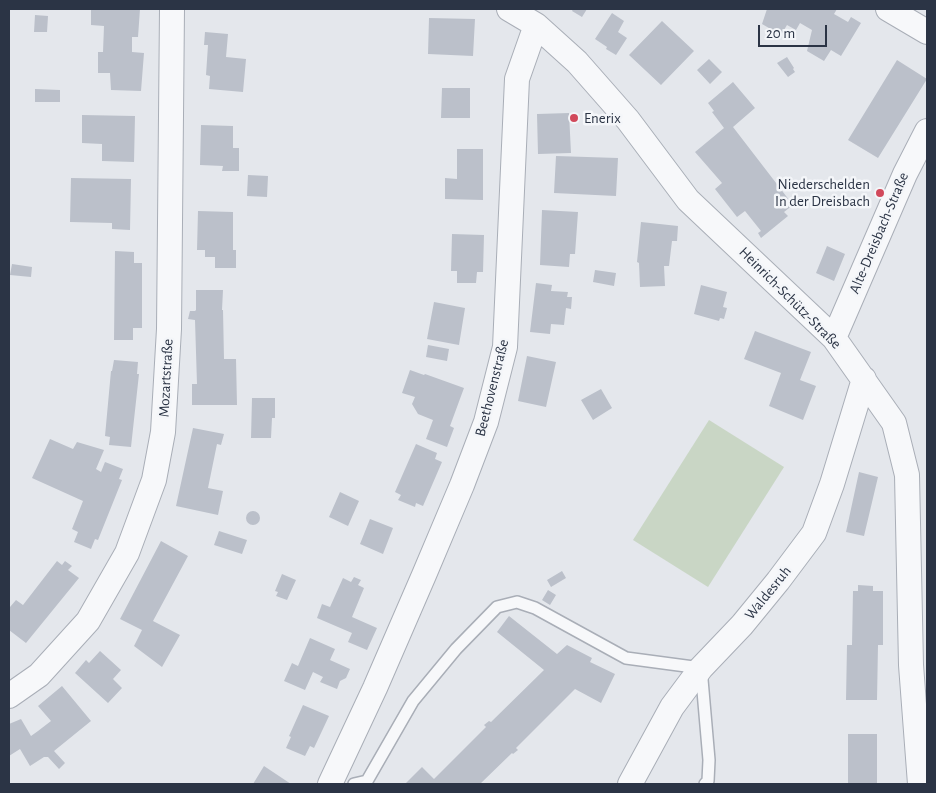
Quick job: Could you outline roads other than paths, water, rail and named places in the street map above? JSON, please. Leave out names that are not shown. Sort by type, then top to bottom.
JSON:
[{"type":"street","name":"Mozartstraße","points":[[9,696],[39,675],[88,621],[128,553],[154,480],[163,432],[169,329],[172,9]]},
{"type":"street","points":[[888,9],[927,32]]},
{"type":"street","name":"Heinrich-Schütz-Straße","points":[[524,15],[577,62],[628,120],[688,200],[834,338],[894,423],[907,475],[911,665],[920,784]]},
{"type":"street","name":"Beethovenstraße","points":[[330,784],[375,688],[462,485],[486,422],[505,347],[517,79],[524,15]]},
{"type":"street","name":"Alte-Dreisbach-Straße","points":[[834,338],[904,174],[927,131]]},
{"type":"street","name":"Waldesruh","points":[[635,782],[672,708],[701,668],[742,625],[814,533],[832,484],[864,379]]},
{"type":"lane","points":[[354,784],[367,780],[413,701],[456,649],[497,607],[517,602],[535,608],[626,658],[701,668],[709,760],[708,781],[705,784]]},
{"type":"place","name":"Enerix","points":[[574,118]]},
{"type":"place","name":"Niederschelden In der Dreisbach","points":[[880,193]]}]
